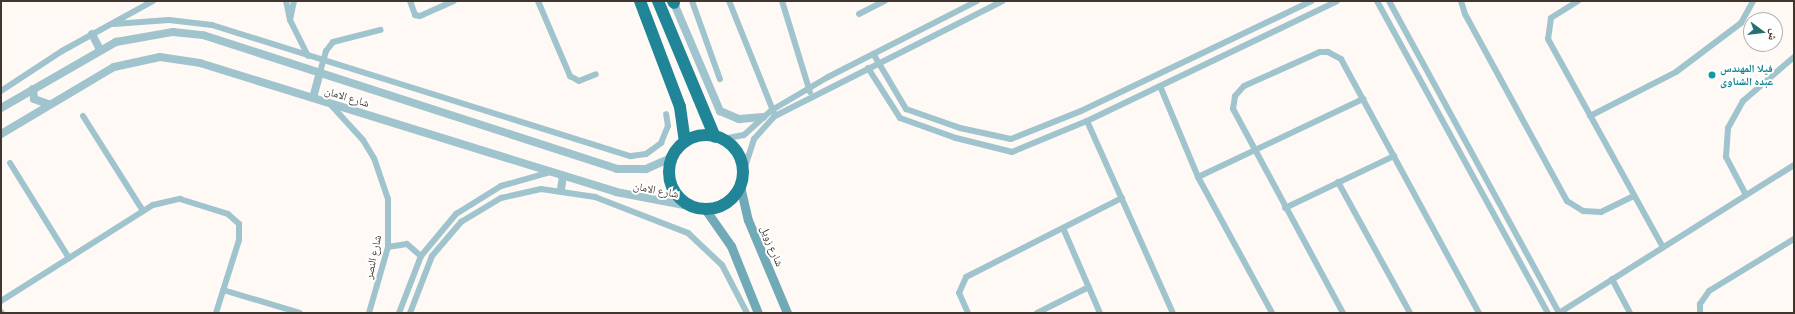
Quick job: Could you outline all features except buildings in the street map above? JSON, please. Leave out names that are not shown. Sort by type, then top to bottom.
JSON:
[{"type":"highway","points":[[640,1],[681,109],[686,142]]},
{"type":"highway","points":[[658,1],[719,138],[738,153],[743,173],[740,186],[724,205],[702,209],[684,201],[674,189],[670,173],[673,157],[686,142],[700,136],[719,138]]},
{"type":"main road","name":"شارع زويل","points":[[740,186],[748,220],[787,313]]},
{"type":"main road","points":[[702,209],[731,246],[758,313]]},
{"type":"street","points":[[1,92],[92,34],[114,24],[154,1]]},
{"type":"street","points":[[286,1],[290,20],[308,56]]},
{"type":"street","points":[[290,20],[294,1]]},
{"type":"street","points":[[410,1],[415,14],[420,16],[454,1]]},
{"type":"street","points":[[538,1],[570,76],[579,81],[596,74]]},
{"type":"street","points":[[692,1],[720,79]]},
{"type":"street","points":[[729,1],[774,113]]},
{"type":"street","points":[[782,1],[812,95]]},
{"type":"street","points":[[859,14],[885,1]]},
{"type":"street","points":[[743,173],[754,139],[774,113],[809,88],[828,77],[977,1]]},
{"type":"street","points":[[674,2],[720,111],[738,120],[764,117],[774,113],[878,64],[1003,1]]},
{"type":"street","points":[[874,54],[878,64],[906,109],[960,128],[1003,139],[1019,137],[1312,1]]},
{"type":"street","points":[[868,68],[900,118],[956,138],[1012,152],[1087,121],[1336,1]]},
{"type":"street","points":[[1377,1],[1548,313]]},
{"type":"street","points":[[1461,1],[1465,14],[1567,201],[1583,211],[1601,212],[1634,196]]},
{"type":"street","points":[[1578,1],[1557,11],[1546,31],[1590,116],[1663,247]]},
{"type":"street","points":[[1590,116],[1676,72],[1741,23],[1753,1]]},
{"type":"street","points":[[1382,10],[1390,3],[1559,313],[1794,165]]},
{"type":"street","points":[[114,24],[169,20],[201,22],[631,156],[646,154],[661,143],[668,126],[666,114]]},
{"type":"street","points":[[1256,27],[1261,37]]},
{"type":"street","points":[[313,98],[323,61],[333,42],[380,30]]},
{"type":"street","name":"شارع الامان","points":[[1,108],[100,50],[144,34],[173,32],[203,35],[617,169],[646,169],[673,157]]},
{"type":"street","points":[[92,34],[100,50]]},
{"type":"street","points":[[1343,313],[1254,151],[1233,109],[1235,96],[1244,86],[1328,52],[1341,59],[1479,313]]},
{"type":"street","name":"شارع الامان","points":[[1,134],[48,104],[114,67],[160,57],[200,63],[633,197],[702,209]]},
{"type":"street","points":[[1746,195],[1726,157],[1728,128],[1743,101],[1794,57]]},
{"type":"street","points":[[828,77],[832,85]]},
{"type":"street","points":[[1160,86],[1198,177],[1272,313]]},
{"type":"street","points":[[33,89],[34,99],[48,104]]},
{"type":"street","points":[[1198,177],[1364,99]]},
{"type":"street","name":"شارع النصر","points":[[328,103],[363,140],[382,178],[390,221],[388,247],[369,313]]},
{"type":"street","points":[[83,116],[143,211]]},
{"type":"street","points":[[719,138],[744,135],[764,117]]},
{"type":"street","points":[[1087,121],[1173,313]]},
{"type":"street","points":[[1,125],[1,134]]},
{"type":"street","points":[[956,138],[960,128]]},
{"type":"street","points":[[1285,208],[1394,156]]},
{"type":"street","points":[[10,163],[69,258]]},
{"type":"street","points":[[399,313],[421,256],[438,232],[478,198],[501,186],[552,172]]},
{"type":"street","points":[[561,189],[563,176]]},
{"type":"street","points":[[1338,182],[1410,313]]},
{"type":"street","points":[[410,313],[432,256],[460,222],[501,198],[529,190],[561,189],[610,202],[688,233],[722,265],[747,313]]},
{"type":"street","points":[[968,313],[959,293],[966,277],[1122,198]]},
{"type":"street","points":[[1,301],[153,205],[180,199],[236,220],[240,234],[216,313]]},
{"type":"street","points":[[1063,228],[1100,313]]},
{"type":"street","points":[[1700,313],[1700,304],[1709,291],[1794,239]]},
{"type":"street","points":[[388,247],[407,244],[421,256]]},
{"type":"street","points":[[1524,269],[1532,264]]},
{"type":"street","points":[[1612,279],[1630,313]]},
{"type":"street","points":[[1037,313],[1089,287]]},
{"type":"street","points":[[223,290],[300,313]]},
{"type":"place","name":"فيلا المهندس عبده الشناوى","points":[[1712,75]]}]
